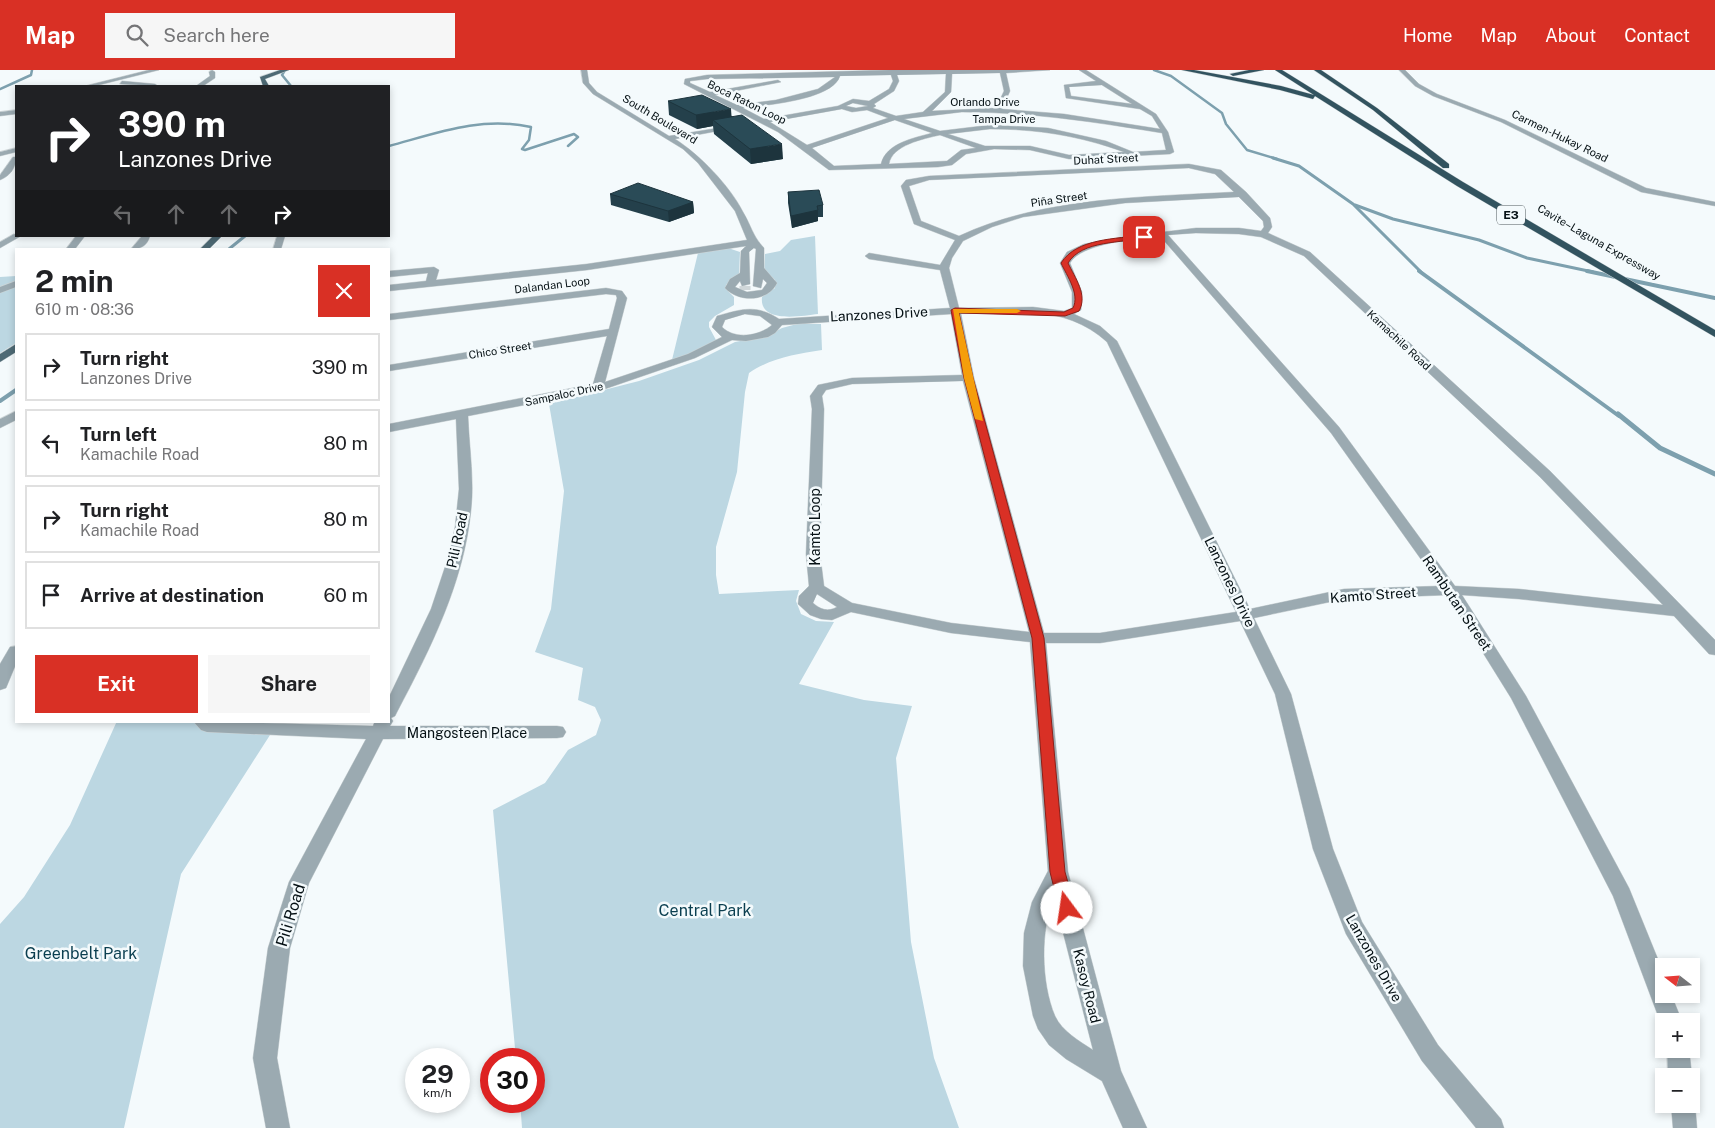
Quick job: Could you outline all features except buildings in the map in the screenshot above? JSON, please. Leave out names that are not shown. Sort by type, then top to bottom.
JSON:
[{"type":"highway","points":[[1185,70],[1299,93],[1320,100],[1357,118]]},
{"type":"highway","points":[[1193,70],[1235,74],[1261,70]]},
{"type":"highway","name":"E3","points":[[1278,70],[1357,118]]},
{"type":"highway","name":"E3","points":[[1288,70],[1446,166]]},
{"type":"highway","points":[[1317,70],[1375,109],[1446,166]]},
{"type":"highway","name":"Cavite–Laguna Expressway","points":[[1357,118],[1431,166],[1592,264],[1715,334]]},
{"type":"highway","name":"Cavite–Laguna Expressway","points":[[1446,166],[1715,324]]},
{"type":"main road","points":[[265,85],[262,81],[264,76],[286,70]]},
{"type":"main road","points":[[205,248],[217,237]]},
{"type":"main road","points":[[0,359],[15,348]]},
{"type":"street","points":[[97,85],[156,70]]},
{"type":"street","points":[[93,85],[162,70]]},
{"type":"street","name":"South Boulevard","points":[[584,70],[586,83],[594,93],[695,155],[721,184],[739,211],[751,240],[760,248],[760,270],[772,283],[768,291],[758,291]]},
{"type":"street","name":"Boca Raton Loop","points":[[1047,70],[892,71],[782,75],[690,79],[687,84],[769,122],[808,147],[832,168],[944,164],[964,152],[979,148],[1030,148],[1069,157],[1170,152],[1165,132]]},
{"type":"street","points":[[1082,70],[1154,115],[1165,132]]},
{"type":"street","name":"Carmen-Hukay Road","points":[[1402,70],[1417,85],[1436,95],[1503,121],[1644,190],[1715,204]]},
{"type":"street","points":[[867,107],[892,90],[896,81],[892,71]]},
{"type":"street","points":[[998,111],[1006,96],[1008,83],[1002,71]]},
{"type":"street","points":[[201,85],[213,77],[212,72]]},
{"type":"street","points":[[924,114],[947,96],[951,86],[949,72]]},
{"type":"street","points":[[737,107],[820,91],[834,84],[836,74]]},
{"type":"street","points":[[710,94],[775,83],[782,80],[782,75]]},
{"type":"street","points":[[677,76],[690,79]]},
{"type":"street","points":[[107,82],[143,85]]},
{"type":"street","points":[[1103,83],[1066,86],[1068,96],[1142,108]]},
{"type":"street","points":[[667,138],[844,108],[867,107],[893,119],[979,148]]},
{"type":"street","name":"Orlando Drive","points":[[808,147],[863,126],[924,114],[998,111],[1076,116],[1165,132]]},
{"type":"street","points":[[0,114],[15,112]]},
{"type":"street","points":[[674,142],[746,126]]},
{"type":"street","name":"Tampa Drive","points":[[885,166],[889,154],[902,145],[937,134],[976,128],[1039,129],[1105,142],[1134,154]]},
{"type":"street","points":[[0,154],[15,150]]},
{"type":"street","points":[[0,159],[15,159]]},
{"type":"street","points":[[0,178],[6,174],[15,160]]},
{"type":"street","name":"Duhat Street","points":[[960,239],[945,235],[918,222],[905,186],[909,182],[930,178],[1189,166],[1207,168],[1218,172],[1243,194],[1267,220],[1268,228],[1263,234]]},
{"type":"street","name":"Piña Street","points":[[960,239],[989,225],[1060,209],[1125,201],[1243,194]]},
{"type":"street","name":"Kamachile Road","points":[[1065,314],[1076,310],[1079,304],[1079,294],[1065,263],[1070,254],[1087,246],[1194,230],[1263,234],[1307,254],[1545,474],[1715,650]]},
{"type":"street","name":"Rambutan Street","points":[[1163,235],[1335,430],[1451,590],[1518,696],[1622,894],[1668,1013]]},
{"type":"street","points":[[0,245],[15,237]]},
{"type":"street","points":[[71,248],[79,237]]},
{"type":"street","points":[[134,248],[144,242],[146,237]]},
{"type":"street","points":[[955,310],[944,268],[947,258],[960,239]]},
{"type":"street","points":[[736,313],[742,305],[745,250],[751,240]]},
{"type":"street","points":[[390,281],[431,280],[587,267],[751,240]]},
{"type":"street","points":[[869,256],[944,268]]},
{"type":"street","points":[[390,274],[434,270],[431,280]]},
{"type":"street","points":[[745,274],[733,280],[730,288],[758,291],[757,305],[763,313],[777,322],[774,330],[760,336],[732,336],[724,334],[717,327],[722,318],[736,313],[763,313]]},
{"type":"street","points":[[390,288],[431,280]]},
{"type":"street","points":[[0,290],[15,284]]},
{"type":"street","name":"Dalandan Loop","points":[[390,317],[606,291],[619,293],[622,298],[611,332],[598,388]]},
{"type":"street","name":"Lanzones Drive","points":[[777,322],[877,313],[955,310],[1065,314],[1102,331],[1112,341],[1283,694],[1323,849],[1353,927],[1430,1053],[1492,1128]]},
{"type":"street","name":"Kasoy Road","points":[[955,310],[968,378],[1038,638],[1058,872],[1110,1073],[1135,1128]]},
{"type":"street","name":"Chico Street","points":[[390,368],[611,332]]},
{"type":"street","name":"Sampaloc Drive","points":[[390,428],[598,388],[672,366],[732,336]]},
{"type":"street","name":"Kamto Loop","points":[[817,588],[813,554],[818,409],[816,396],[822,387],[852,381],[968,378]]},
{"type":"street","name":"Pili Road","points":[[390,710],[427,640],[457,553],[465,499],[462,415]]},
{"type":"street","points":[[0,424],[15,416]]},
{"type":"street","points":[[848,607],[844,611],[829,615],[815,612],[806,604],[807,595],[817,588],[848,607],[951,628],[1038,638]]},
{"type":"street","name":"Kamto Street","points":[[1038,638],[1100,638],[1246,615],[1344,594],[1451,590],[1519,594],[1679,612]]},
{"type":"street","points":[[0,684],[15,653]]},
{"type":"street","name":"Mangosteen Place","points":[[203,723],[207,726],[381,727],[557,732]]},
{"type":"street","name":"Pili Road","points":[[278,1128],[265,1058],[279,948],[299,882],[381,727]]},
{"type":"street","points":[[1058,872],[1044,893],[1036,918],[1032,955],[1036,986],[1046,1022],[1072,1051],[1110,1073]]},
{"type":"street","points":[[1684,1113],[1685,1128]]},
{"type":"green space","points":[[815,236],[818,314],[792,317],[774,315],[767,311],[763,306],[762,297],[775,288],[775,280],[764,270],[765,254],[780,251],[791,240]]},
{"type":"green space","points":[[728,248],[740,252],[739,274],[726,285],[726,289],[734,297],[734,305],[715,316],[709,322],[709,327],[716,340],[713,343],[671,364],[698,253]]},
{"type":"green space","points":[[15,276],[15,344],[0,353],[0,277]]},
{"type":"green space","name":"Central Park","points":[[797,324],[821,324],[822,350],[775,360],[749,373],[745,392],[737,472],[716,547],[716,575],[719,594],[799,590],[796,601],[801,614],[816,621],[834,622],[799,684],[864,700],[912,706],[896,758],[911,942],[934,1058],[959,1128],[522,1128],[521,1113],[545,1113],[545,1048],[515,1048],[493,810],[545,783],[568,750],[596,735],[601,720],[595,707],[578,700],[583,668],[535,652],[551,609],[564,491],[549,404],[639,381],[699,360],[735,342],[767,336],[782,328]]},
{"type":"green space","name":"Greenbelt Park","points":[[116,723],[206,723],[270,735],[181,874],[124,1128],[0,1128],[0,924],[24,897],[70,825]]},
{"type":"waterway","points":[[0,89],[31,75],[32,70]]},
{"type":"waterway","points":[[285,70],[282,75],[290,85]]},
{"type":"waterway","points":[[1154,70],[1171,76],[1222,113],[1226,124],[1247,150],[1277,159]]},
{"type":"waterway","points":[[390,146],[442,131],[477,125],[513,124],[531,127],[529,140],[522,149],[525,150],[574,134],[578,137],[568,146]]},
{"type":"waterway","points":[[1273,158],[1299,166],[1353,204],[1421,272]]},
{"type":"waterway","points":[[1355,205],[1393,219],[1479,240],[1527,258],[1593,272]]},
{"type":"waterway","points":[[230,248],[244,237]]},
{"type":"waterway","points":[[1419,271],[1619,416]]},
{"type":"waterway","points":[[1587,271],[1715,298]]},
{"type":"waterway","points":[[0,401],[15,391]]},
{"type":"waterway","points":[[1618,414],[1660,448],[1715,474]]},
{"type":"slow traffic","points":[[979,419],[968,378],[955,310],[1017,311]]},
{"type":"route","points":[[1067,908],[1058,872],[1038,638],[968,378],[955,310],[1065,314],[1076,310],[1079,304],[1079,294],[1074,287],[1065,263],[1070,254],[1087,246],[1144,237]]}]
